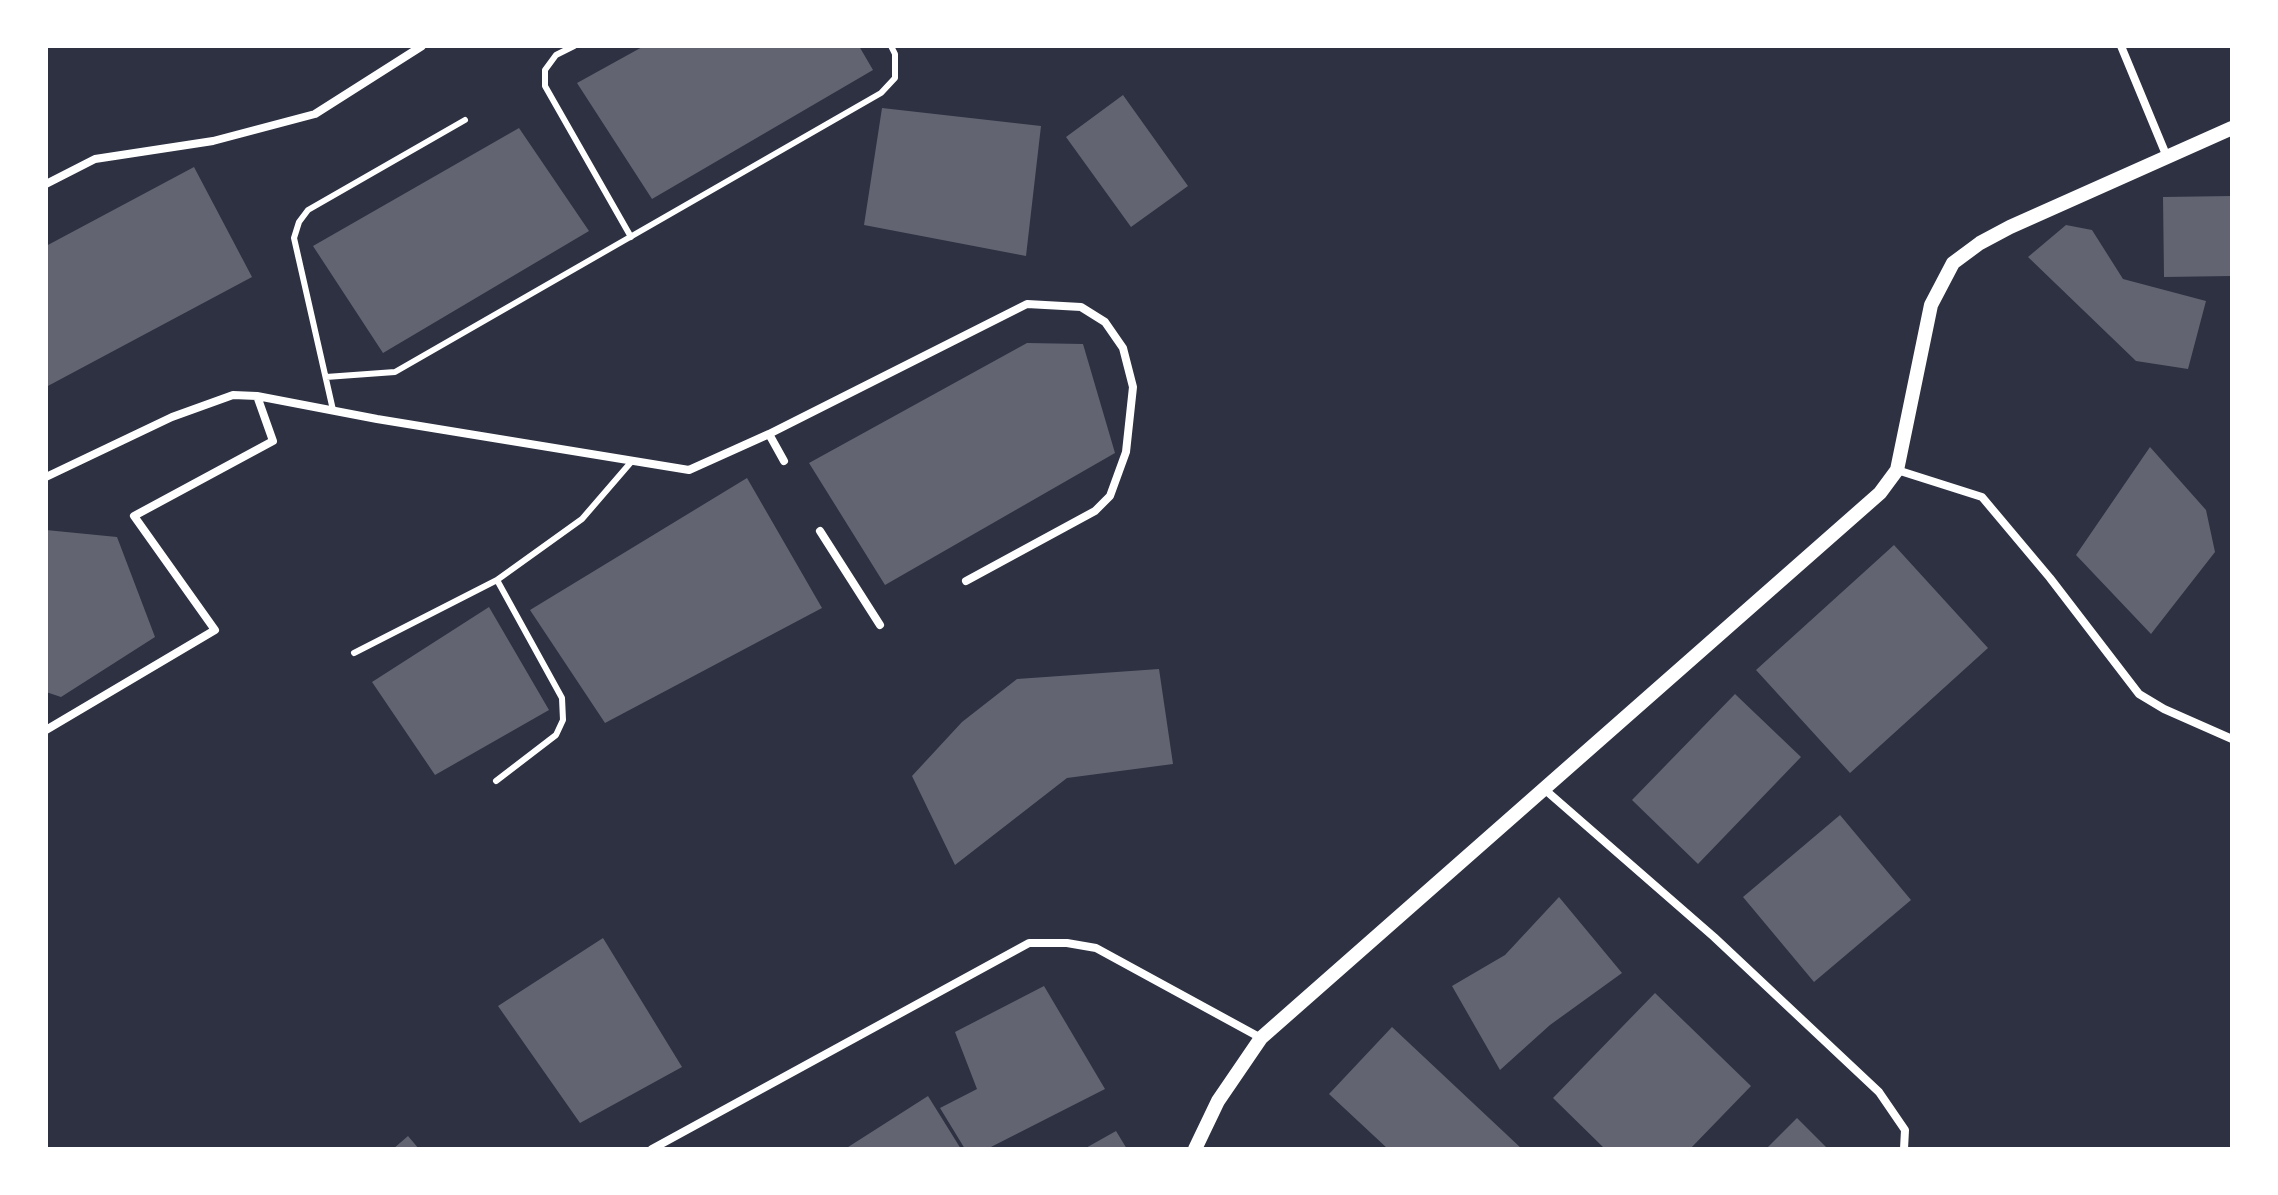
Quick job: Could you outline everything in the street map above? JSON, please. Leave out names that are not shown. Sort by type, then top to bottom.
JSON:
[{"type":"street","points":[[46,184],[95,159],[213,141],[315,114],[422,46]]},
{"type":"street","points":[[2121,46],[2167,157]]},
{"type":"street","points":[[1195,1149],[1218,1101],[1261,1038],[1880,493],[1897,470],[1931,305],[1953,263],[1980,243],[2010,227],[2232,128]]},
{"type":"street","points":[[46,477],[172,417],[233,395],[257,396],[689,470],[769,434],[1027,304],[1081,307],[1105,322],[1123,348],[1133,387],[1126,452],[1110,496],[1095,511],[966,581]]},
{"type":"street","points":[[46,730],[215,630],[134,516],[273,441],[257,396]]},
{"type":"street","points":[[769,434],[784,461]]},
{"type":"street","points":[[1897,470],[1982,497],[2050,578],[2139,694],[2164,709],[2232,739]]},
{"type":"street","points":[[820,531],[880,625]]},
{"type":"street","points":[[1543,788],[1714,937],[1879,1092],[1905,1130],[1904,1149]]},
{"type":"street","points":[[652,1149],[1029,943],[1067,943],[1096,948],[1261,1038]]},
{"type":"lane","points":[[574,46],[556,55],[545,70],[545,86],[631,237]]},
{"type":"lane","points":[[326,377],[395,372],[881,93],[895,78],[895,54],[891,46]]},
{"type":"lane","points":[[333,410],[294,238],[299,222],[308,210],[465,120]]},
{"type":"lane","points":[[354,653],[497,580],[582,519],[632,461]]},
{"type":"lane","points":[[496,781],[556,735],[563,720],[562,698],[497,580]]},
{"type":"building","points":[[644,46],[859,46],[873,70],[652,199],[577,83]]},
{"type":"building","points":[[1123,95],[1188,186],[1131,227],[1066,137]]},
{"type":"building","points":[[882,108],[1041,126],[1026,256],[864,225]]},
{"type":"building","points":[[519,128],[589,231],[383,353],[313,246]]},
{"type":"building","points":[[194,167],[252,277],[46,387],[46,246]]},
{"type":"building","points":[[2232,196],[2232,276],[2164,277],[2163,197]]},
{"type":"building","points":[[2066,225],[2092,230],[2123,279],[2206,301],[2188,369],[2136,361],[2028,257]]},
{"type":"building","points":[[1027,343],[1083,344],[1115,453],[885,585],[809,463]]},
{"type":"building","points":[[2150,447],[2206,510],[2215,552],[2151,634],[2076,555]]},
{"type":"building","points":[[747,478],[822,608],[605,723],[530,610]]},
{"type":"building","points":[[46,530],[117,537],[155,637],[61,697],[46,692]]},
{"type":"building","points":[[1894,545],[1988,648],[1850,773],[1756,670]]},
{"type":"building","points":[[489,607],[549,710],[435,775],[372,682]]},
{"type":"building","points":[[1159,669],[1173,764],[1067,778],[955,865],[912,776],[962,722],[1017,679]]},
{"type":"building","points":[[1735,694],[1801,757],[1698,864],[1632,800]]},
{"type":"building","points":[[1840,815],[1911,900],[1814,982],[1743,897]]},
{"type":"building","points":[[1559,897],[1622,973],[1550,1025],[1500,1070],[1452,986],[1505,955]]},
{"type":"building","points":[[603,938],[682,1067],[580,1123],[498,1006]]},
{"type":"building","points":[[1044,986],[1105,1089],[987,1149],[965,1149],[940,1108],[977,1089],[955,1032]]},
{"type":"building","points":[[1655,993],[1751,1086],[1690,1149],[1605,1149],[1553,1098]]},
{"type":"building","points":[[1392,1027],[1522,1149],[1388,1149],[1329,1094]]},
{"type":"building","points":[[928,1096],[961,1149],[845,1149]]},
{"type":"building","points":[[1797,1118],[1828,1149],[1766,1149]]},
{"type":"building","points":[[1116,1131],[1127,1149],[1084,1149]]},
{"type":"building","points":[[408,1136],[419,1149],[393,1149]]}]
